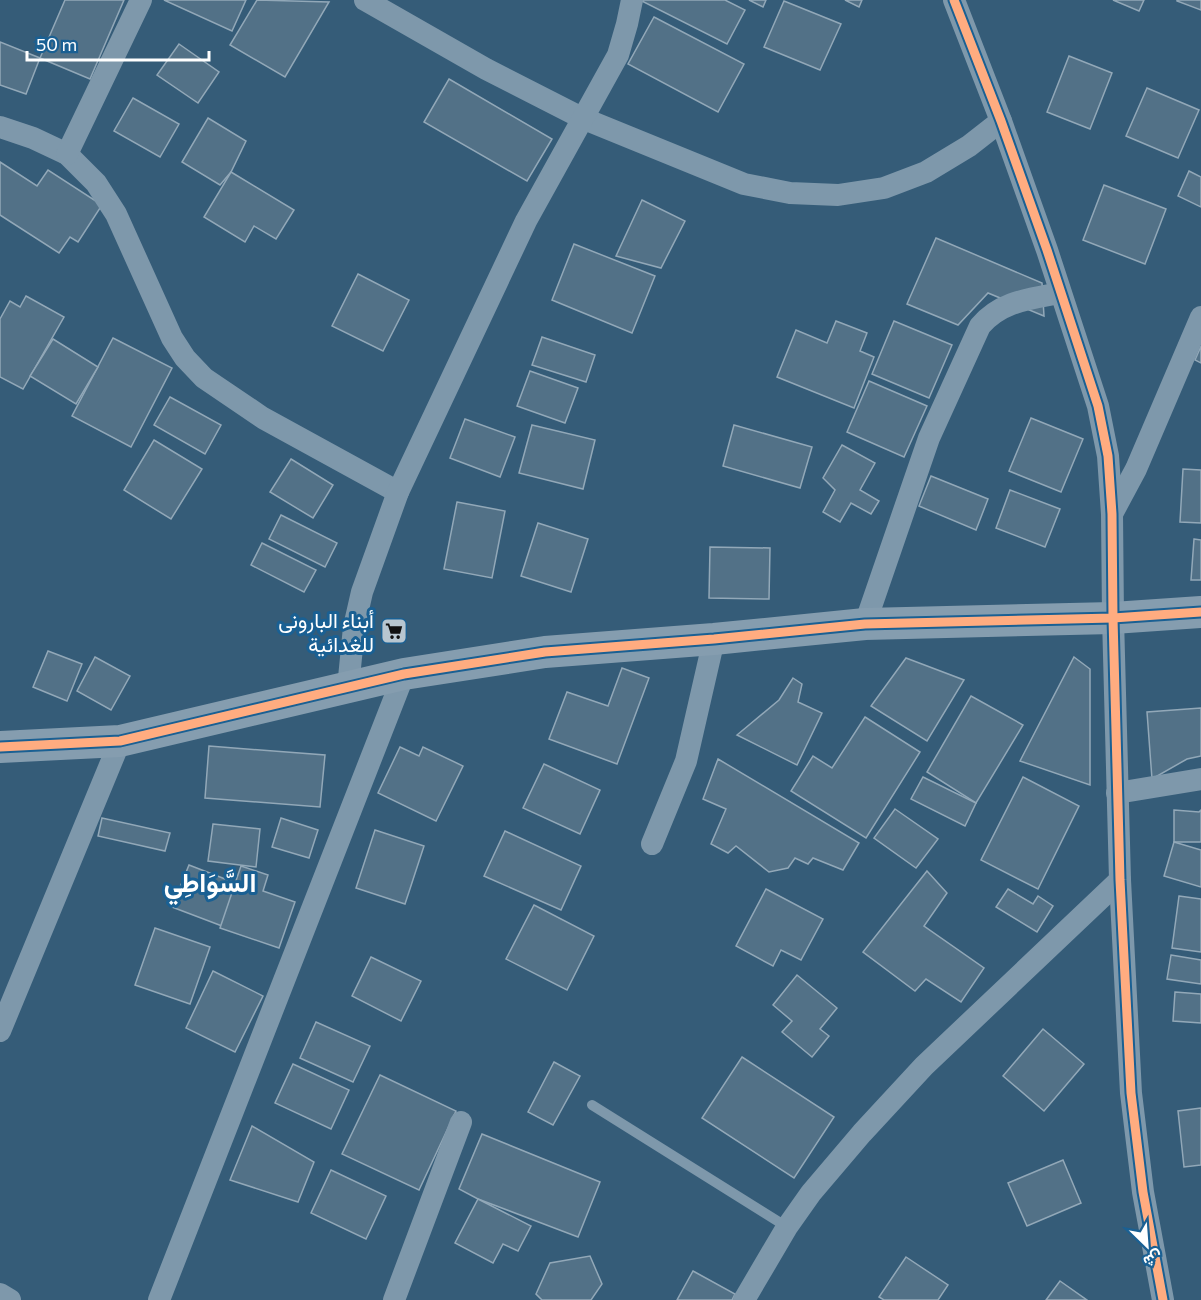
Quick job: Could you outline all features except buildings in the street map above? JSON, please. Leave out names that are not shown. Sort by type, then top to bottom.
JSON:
[{"type":"street","points":[[67,154],[141,0]]},
{"type":"street","points":[[365,0],[486,69],[582,118],[744,184],[790,193],[838,195],[884,188],[926,172],[969,146],[1001,122]]},
{"type":"street","points":[[348,688],[354,627],[362,591],[398,492],[526,221],[618,55],[626,31],[632,0]]},
{"type":"street","points":[[954,0],[1001,122],[1060,293],[1098,406],[1108,456],[1112,514],[1120,880],[1131,1093],[1143,1192],[1163,1300]]},
{"type":"street","points":[[0,127],[33,138],[67,154],[96,183],[116,214],[172,338],[185,358],[204,378],[263,418],[398,492]]},
{"type":"street","points":[[864,624],[929,438],[980,326],[988,317],[1017,301],[1060,293]]},
{"type":"street","points":[[1112,514],[1136,469],[1201,317]]},
{"type":"street","points":[[0,747],[120,741],[404,674],[545,652],[714,639],[864,624],[1113,618],[1201,612]]},
{"type":"street","points":[[652,844],[686,761],[714,639]]},
{"type":"street","points":[[159,1300],[404,674]]},
{"type":"street","points":[[0,1031],[120,741]]},
{"type":"street","points":[[1117,793],[1201,779]]},
{"type":"street","points":[[744,1300],[787,1227],[811,1193],[862,1133],[924,1066],[1120,880]]},
{"type":"street","points":[[394,1300],[461,1122]]},
{"type":"street","points":[[0,1294],[10,1300]]},
{"type":"lane","points":[[592,1104],[787,1227]]},
{"type":"cycle path","points":[[954,0],[1001,121],[1047,250],[1098,406],[1108,456],[1112,514],[1120,880],[1131,1093],[1143,1192],[1163,1300]]},
{"type":"cycle path","points":[[0,747],[120,741],[404,674],[545,652],[865,624],[1113,618],[1201,612]]},
{"type":"place","name":"أبناء البارونى للغدائية","points":[[394,631]]},
{"type":"district","name":"السَّوَاطِي","points":[[210,881]]}]
